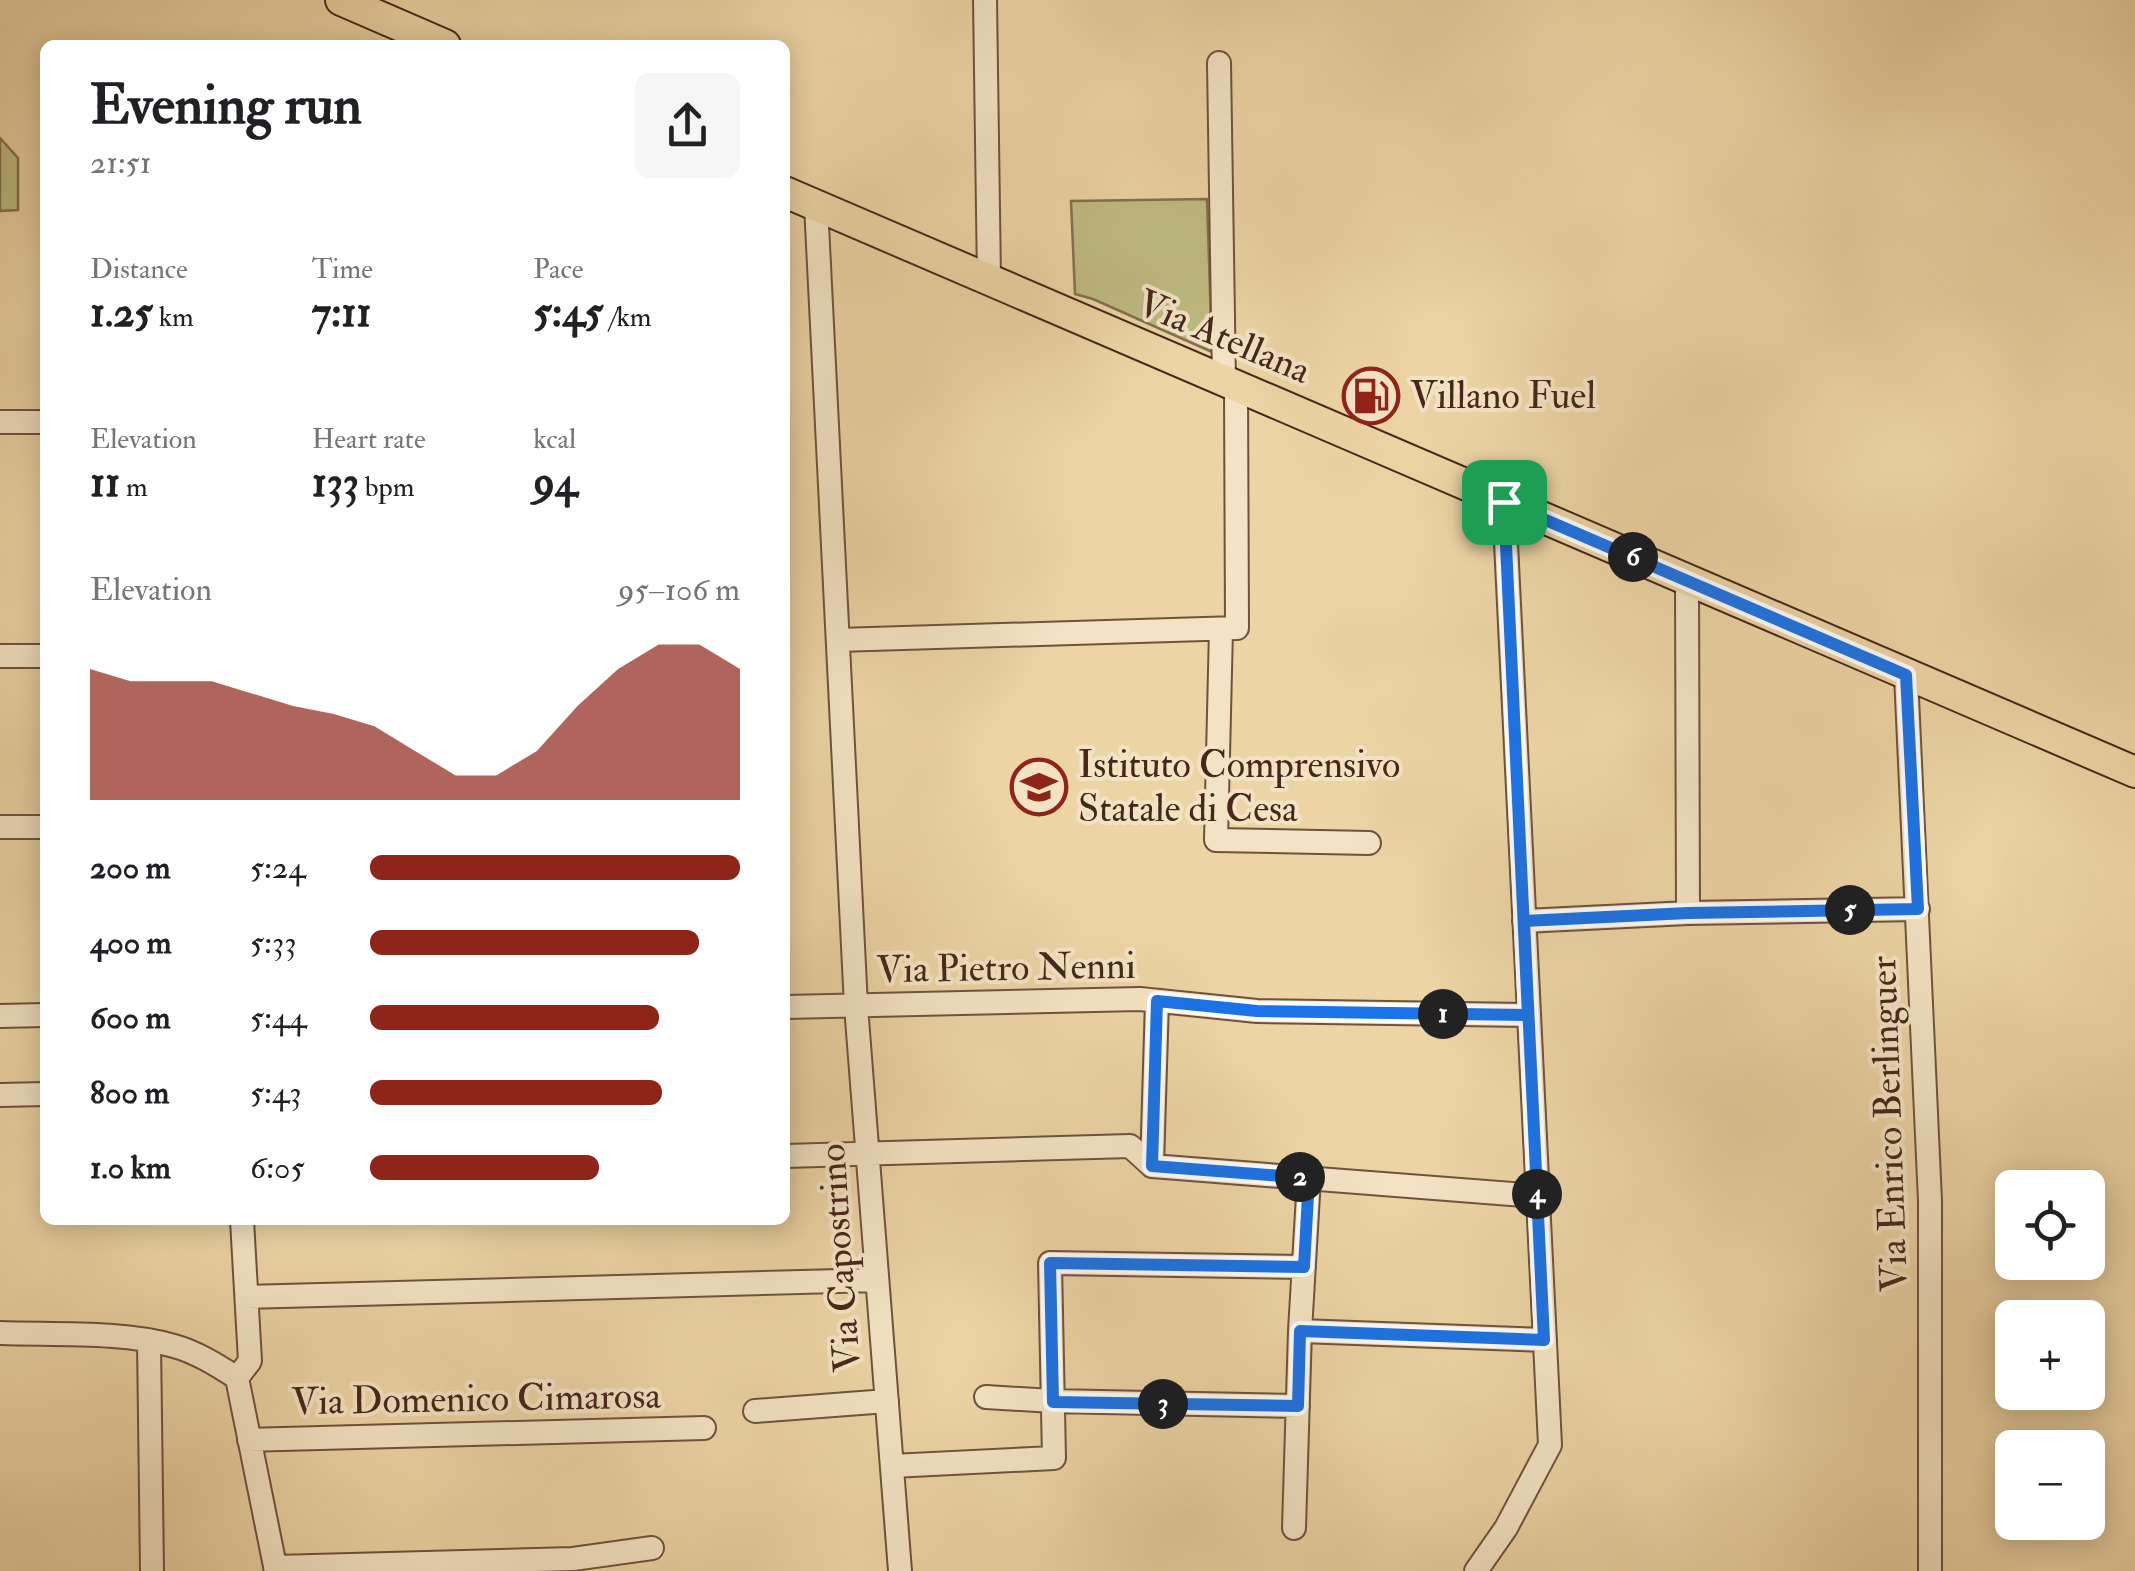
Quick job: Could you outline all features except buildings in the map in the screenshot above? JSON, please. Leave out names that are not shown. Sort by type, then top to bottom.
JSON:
[{"type":"main road","points":[[341,0],[433,40]]},
{"type":"main road","name":"Via Atellana","points":[[790,194],[2135,772]]},
{"type":"street","points":[[985,0],[988,280]]},
{"type":"street","points":[[838,640],[1237,628],[1219,63]]},
{"type":"street","name":"Via Capostrino","points":[[816,205],[856,1006],[900,1571]]},
{"type":"street","points":[[0,422],[40,422]]},
{"type":"street","points":[[1476,1571],[1506,1528],[1550,1445],[1504,502]]},
{"type":"street","points":[[1687,581],[1688,913]]},
{"type":"street","points":[[1220,629],[1216,840],[1369,843]]},
{"type":"street","points":[[0,656],[40,656]]},
{"type":"street","name":"Via Enrico Berlinguer","points":[[1906,675],[1930,1200],[1930,1571]]},
{"type":"street","points":[[0,827],[40,827]]},
{"type":"street","points":[[1524,921],[1688,913],[1918,909]]},
{"type":"street","name":"Via Pietro Nenni","points":[[790,1007],[1140,999],[1257,1011],[1528,1015]]},
{"type":"street","points":[[1152,1166],[1157,1001]]},
{"type":"street","points":[[0,1016],[40,1015]]},
{"type":"street","points":[[0,1095],[40,1094]]},
{"type":"street","points":[[790,1156],[1130,1146],[1152,1166],[1538,1196]]},
{"type":"street","points":[[1294,1528],[1309,1178]]},
{"type":"street","points":[[237,1378],[250,1361],[242,1225]]},
{"type":"street","points":[[892,1466],[1054,1458],[1050,1263],[1304,1267]]},
{"type":"street","points":[[246,1297],[877,1280]]},
{"type":"street","points":[[1300,1331],[1544,1340]]},
{"type":"street","points":[[0,1333],[149,1341],[209,1360],[237,1378],[275,1569],[573,1559],[652,1548]]},
{"type":"street","points":[[149,1341],[152,1571]]},
{"type":"street","points":[[986,1397],[1053,1402],[1298,1406]]},
{"type":"street","points":[[755,1411],[886,1402]]},
{"type":"street","name":"Via Domenico Cimarosa","points":[[250,1440],[704,1428]]},
{"type":"shaded area","points":[[0,138],[18,158],[18,210],[0,211]]},
{"type":"shaded area","points":[[1207,199],[1212,352],[1075,294],[1071,201]]},
{"type":"place","name":"Villano Fuel","points":[[1371,396]]},
{"type":"place","name":"Istituto Comprensivo Statale di Cesa","points":[[1039,787]]},
{"type":"route","points":[[1504,502],[1906,675],[1918,909],[1688,913],[1524,921],[1544,1340],[1300,1331],[1298,1406],[1053,1402],[1050,1263],[1304,1267],[1309,1178],[1152,1166],[1157,1001],[1257,1011],[1528,1015],[1504,502]]}]
